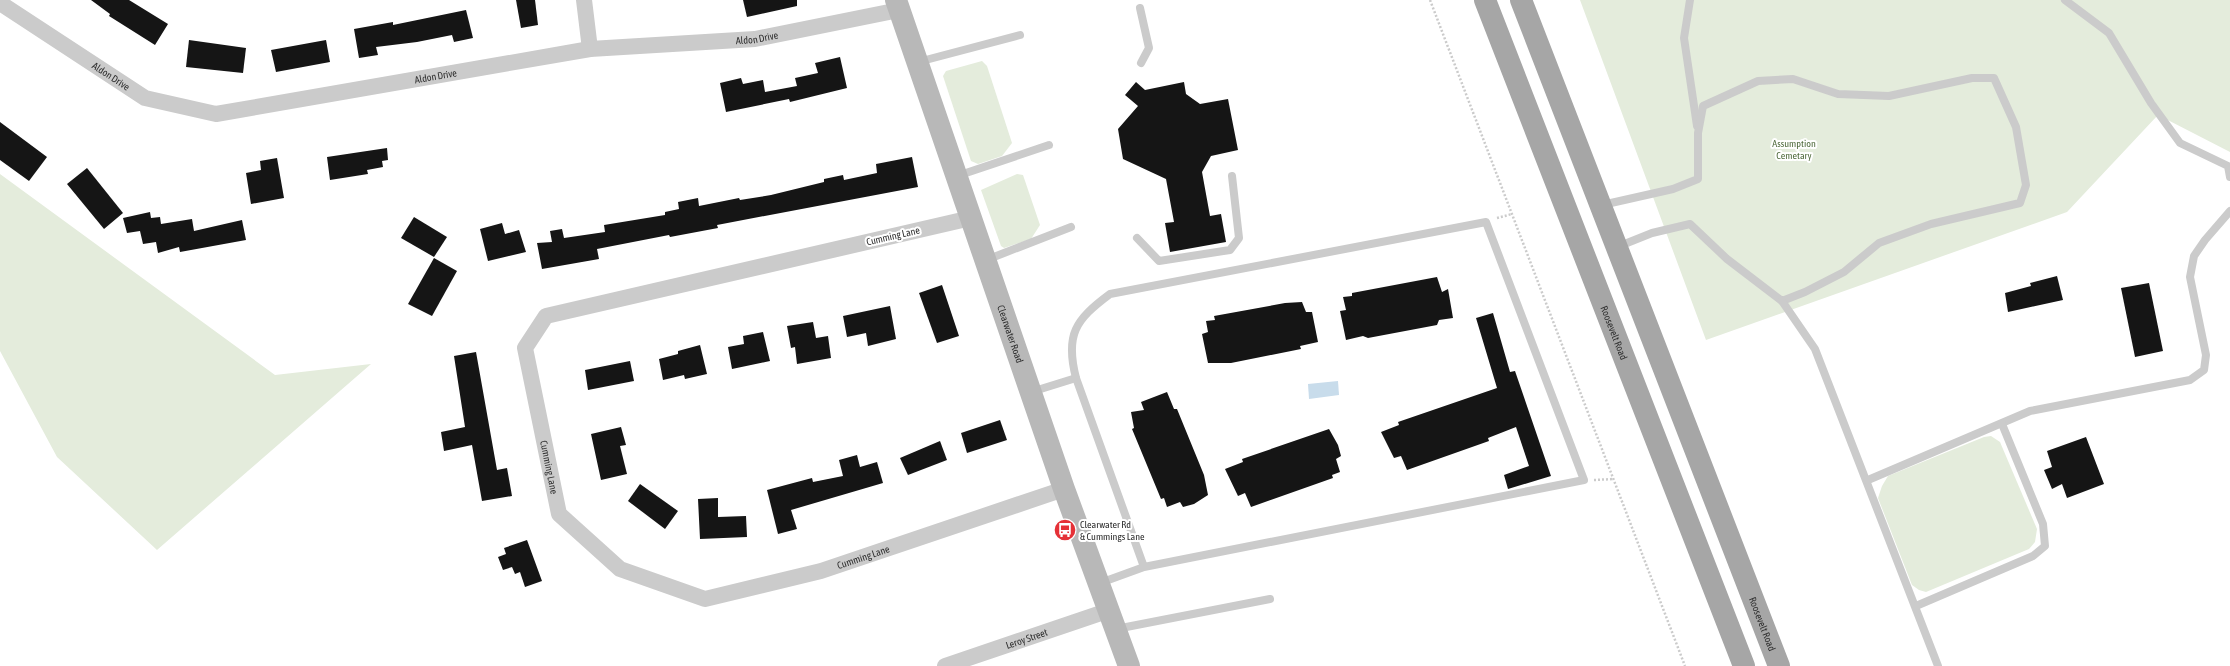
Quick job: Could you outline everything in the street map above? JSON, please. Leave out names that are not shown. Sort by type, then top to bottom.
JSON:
[{"type":"main road","name":"Roosevelt Road","points":[[1485,0],[1744,666]]},
{"type":"main road","name":"Roosevelt Road","points":[[1521,0],[1779,666]]},
{"type":"street","points":[[584,0],[590,49]]},
{"type":"street","name":"Aldon Drive","points":[[0,3],[145,98],[216,114],[590,49],[755,39],[898,5]]},
{"type":"street","name":"Clearwater Road","points":[[898,5],[1064,489],[1128,666]]},
{"type":"street","name":"Cumming Lane","points":[[971,218],[546,316],[525,348],[559,514],[620,569],[705,599],[821,571],[1064,489]]},
{"type":"street","name":"Leroy Street","points":[[945,666],[1111,620]]},
{"type":"lane","points":[[1600,206],[1673,189],[1698,179],[1698,133],[1684,38],[1690,0]]},
{"type":"lane","points":[[2065,0],[2110,33],[2151,103],[2180,143],[2228,166],[2230,177]]},
{"type":"lane","points":[[1140,8],[1149,48],[1142,63]]},
{"type":"lane","points":[[917,62],[1020,35]]},
{"type":"lane","points":[[1698,133],[1703,106],[1758,81],[1793,79],[1838,94],[1889,96],[1972,78],[1994,78],[2016,127],[2026,185],[2020,203],[1931,224],[1879,243],[1844,272],[1805,292],[1782,301]]},
{"type":"lane","points":[[956,176],[1049,145]]},
{"type":"lane","points":[[1137,238],[1159,261],[1230,250],[1239,238],[1232,176]]},
{"type":"lane","points":[[1868,480],[2030,411],[2190,380],[2204,370],[2206,355],[2190,276],[2194,256],[2205,240],[2230,211]]},
{"type":"lane","points":[[1098,584],[1144,567],[1584,480],[1486,222],[1110,294],[1092,307],[1078,324],[1071,341],[1071,358],[1076,378],[1144,567]]},
{"type":"lane","points":[[1617,247],[1652,233],[1690,224],[1728,259],[1782,301],[1815,349],[1868,480],[1938,666]]},
{"type":"lane","points":[[985,260],[1071,227]]},
{"type":"lane","points":[[1031,392],[1076,378]]},
{"type":"lane","points":[[1916,606],[2033,556],[2045,546],[2043,524],[2002,424]]},
{"type":"lane","points":[[1111,620],[1270,599]]},
{"type":"path","points":[[1430,0],[1686,666]]},
{"type":"path","points":[[1486,222],[1512,214]]},
{"type":"path","points":[[1584,480],[1614,479]]},
{"type":"green space","name":"Assumption Cemetary","points":[[1580,0],[2230,0],[2230,152],[2158,115],[2067,212],[1706,340]]},
{"type":"green space","points":[[982,61],[987,66],[1012,143],[1002,156],[978,164],[971,161],[943,76],[946,71]]},
{"type":"green space","points":[[0,174],[275,375],[371,364],[157,550],[57,457],[0,351]]},
{"type":"green space","points":[[1017,174],[1023,175],[1040,225],[1031,239],[1004,248],[1001,246],[981,190]]},
{"type":"green space","points":[[1991,436],[2000,442],[2037,529],[2035,542],[2029,549],[1926,592],[1919,590],[1912,585],[1878,498],[1882,486],[1888,476],[1984,437]]},
{"type":"water","points":[[1338,381],[1339,395],[1309,399],[1308,384]]},
{"type":"building","points":[[91,0],[129,0],[168,24],[155,45],[109,16],[110,14]]},
{"type":"building","points":[[516,0],[535,0],[538,25],[521,28]]},
{"type":"building","points":[[743,0],[797,0],[797,6],[747,17]]},
{"type":"building","points":[[466,10],[473,38],[454,42],[452,35],[417,42],[376,47],[378,55],[359,58],[354,29],[393,22],[393,25]]},
{"type":"building","points":[[189,40],[246,48],[243,73],[186,67]]},
{"type":"building","points":[[326,40],[330,62],[276,72],[271,50]]},
{"type":"building","points":[[840,57],[847,88],[790,102],[789,99],[726,112],[720,83],[741,78],[743,84],[763,80],[765,92],[797,86],[795,78],[818,73],[815,63]]},
{"type":"building","points":[[1136,82],[1145,90],[1184,82],[1186,94],[1200,104],[1228,99],[1238,150],[1211,156],[1202,172],[1210,216],[1221,214],[1226,242],[1170,252],[1165,223],[1174,222],[1166,179],[1123,159],[1118,129],[1138,106],[1125,95]]},
{"type":"building","points":[[0,122],[47,157],[29,181],[0,160]]},
{"type":"building","points":[[387,148],[388,160],[382,161],[383,167],[367,170],[368,174],[330,180],[327,157]]},
{"type":"building","points":[[912,157],[918,187],[717,225],[718,228],[670,237],[669,235],[597,249],[599,259],[542,269],[537,243],[552,242],[550,231],[562,229],[564,238],[605,232],[604,225],[665,215],[665,212],[679,209],[678,202],[698,198],[699,206],[739,198],[740,200],[771,195],[824,182],[824,179],[843,175],[844,180],[877,173],[876,164]]},
{"type":"building","points":[[277,158],[284,198],[251,204],[246,173],[261,170],[260,161]]},
{"type":"building","points":[[87,168],[123,213],[104,229],[67,184]]},
{"type":"building","points":[[150,212],[151,218],[160,217],[161,224],[192,219],[194,231],[242,220],[246,240],[180,252],[179,247],[158,253],[156,242],[143,244],[140,231],[127,233],[123,218]]},
{"type":"building","points":[[414,217],[447,237],[434,257],[401,238]]},
{"type":"building","points":[[502,223],[505,234],[519,230],[526,252],[488,261],[480,229]]},
{"type":"building","points":[[434,258],[457,271],[432,316],[408,304]]},
{"type":"building","points":[[2057,276],[2063,300],[2008,312],[2005,293],[2031,286],[2030,283]]},
{"type":"building","points":[[1437,277],[1442,292],[1448,289],[1453,318],[1439,320],[1437,325],[1368,338],[1363,336],[1346,340],[1340,311],[1346,310],[1343,297],[1352,296],[1352,293]]},
{"type":"building","points":[[2149,283],[2163,351],[2135,357],[2121,288]]},
{"type":"building","points":[[942,285],[959,336],[937,343],[919,293]]},
{"type":"building","points":[[1302,302],[1306,312],[1312,312],[1318,342],[1300,346],[1301,349],[1231,363],[1208,363],[1202,334],[1208,332],[1206,321],[1215,320],[1214,316],[1285,303]]},
{"type":"building","points":[[890,306],[896,339],[868,346],[866,333],[847,337],[843,316]]},
{"type":"building","points":[[1493,313],[1510,372],[1515,371],[1551,476],[1508,489],[1504,475],[1529,466],[1516,427],[1488,438],[1489,441],[1407,470],[1401,456],[1394,458],[1381,432],[1399,425],[1398,422],[1497,388],[1476,318]]},
{"type":"building","points":[[813,322],[816,338],[828,336],[831,358],[797,364],[795,347],[791,348],[787,326]]},
{"type":"building","points":[[763,332],[770,361],[732,369],[728,347],[744,344],[743,336]]},
{"type":"building","points":[[700,345],[707,374],[685,379],[684,375],[663,380],[659,359],[678,354],[678,351]]},
{"type":"building","points":[[476,352],[497,470],[507,468],[512,496],[482,501],[472,445],[444,451],[441,432],[465,427],[454,356]]},
{"type":"building","points":[[630,361],[634,381],[588,390],[585,370]]},
{"type":"building","points":[[1167,392],[1174,409],[1177,409],[1204,475],[1208,495],[1194,504],[1183,507],[1180,502],[1167,507],[1164,498],[1161,499],[1132,429],[1134,428],[1131,412],[1144,410],[1141,402]]},
{"type":"building","points":[[1000,420],[1007,440],[967,453],[961,433]]},
{"type":"building","points":[[621,427],[626,445],[620,446],[627,474],[601,480],[591,434]]},
{"type":"building","points":[[1329,429],[1338,445],[1341,456],[1336,459],[1340,472],[1332,475],[1333,478],[1251,507],[1245,493],[1238,496],[1225,469],[1243,462],[1242,459]]},
{"type":"building","points":[[2086,437],[2104,484],[2067,498],[2062,484],[2052,489],[2044,470],[2052,467],[2047,451]]},
{"type":"building","points":[[940,441],[947,460],[908,475],[900,458]]},
{"type":"building","points":[[857,455],[860,467],[877,462],[883,483],[791,510],[797,529],[778,534],[767,490],[812,478],[813,482],[843,476],[839,460]]},
{"type":"building","points":[[640,484],[678,511],[665,529],[628,501]]},
{"type":"building","points":[[718,498],[718,517],[746,516],[747,537],[700,539],[698,499]]},
{"type":"building","points":[[527,540],[542,581],[525,587],[520,572],[515,574],[512,567],[503,570],[498,557],[506,554],[504,548]]},
{"type":"place","name":"Clearwater Rd & Cummings Lane","points":[[1065,530]]}]
